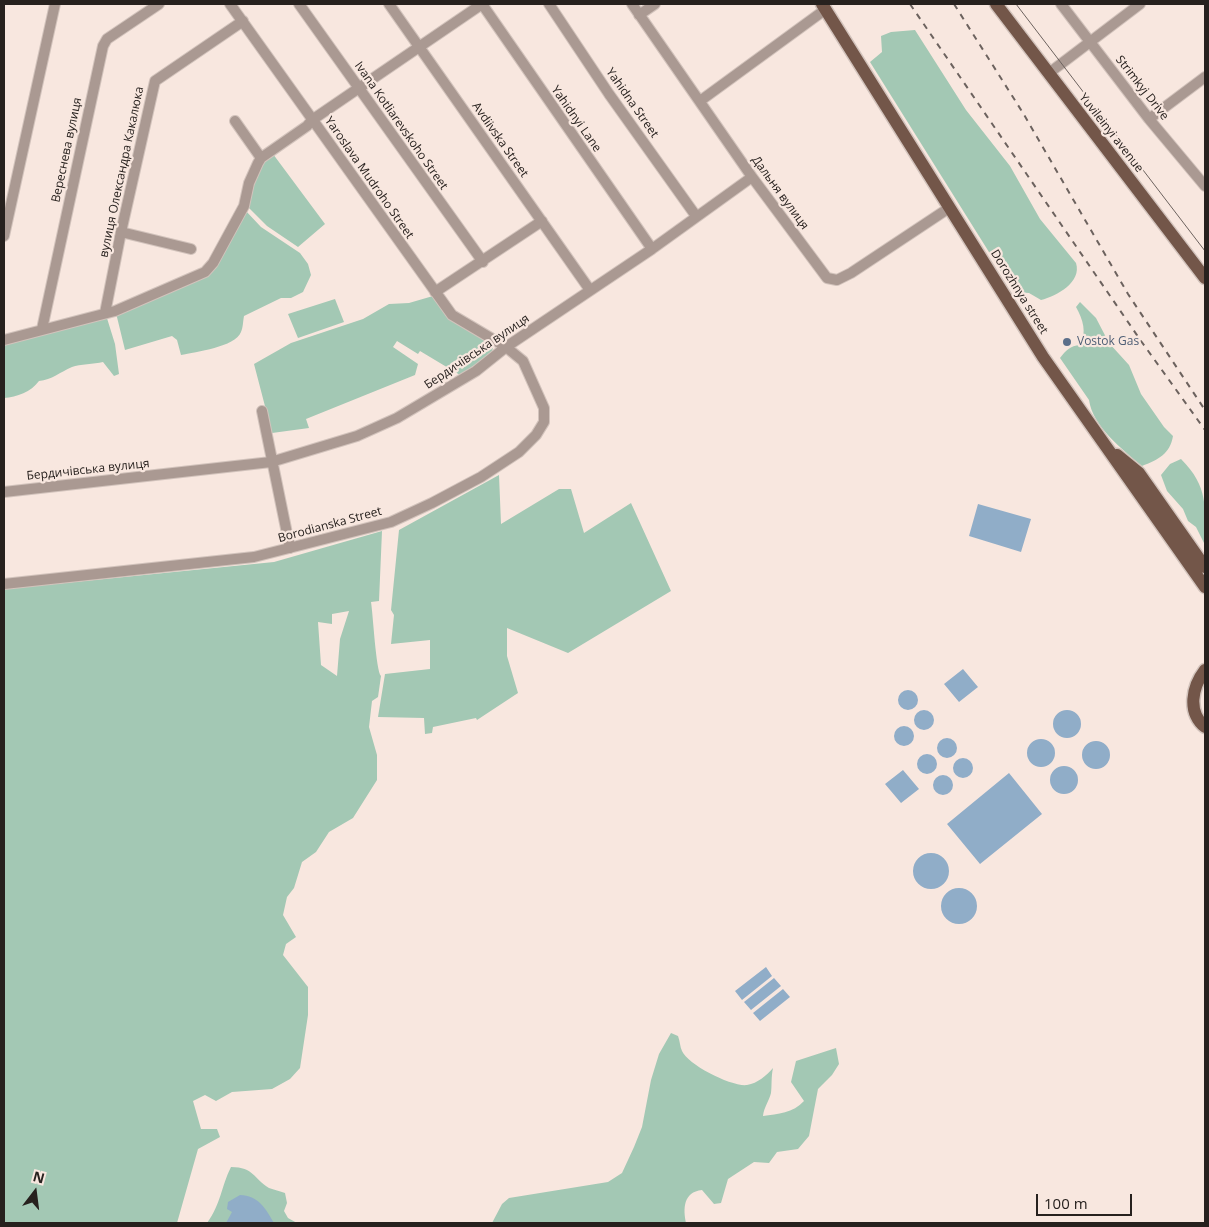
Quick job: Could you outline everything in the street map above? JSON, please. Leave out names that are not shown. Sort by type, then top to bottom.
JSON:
[{"type":"main road","name":"Yuvileinyi avenue","points":[[996,4],[1205,278]]},
{"type":"main road","name":"Dorozhnya street","points":[[824,7],[1043,356],[1205,587]]},
{"type":"main road","points":[[1102,442],[1139,473],[1205,567]]},
{"type":"main road","points":[[1204,726],[1194,710],[1193,694],[1205,670]]},
{"type":"street","points":[[4,236],[55,4]]},
{"type":"street","name":"Вереснева вулиця","points":[[42,329],[102,46],[107,39],[159,4]]},
{"type":"street","name":"Yaroslava Mudroho Street","points":[[230,4],[452,315],[506,347]]},
{"type":"street","name":"Ivana Kotliarevskoho Street","points":[[299,4],[483,262]]},
{"type":"street","name":"Avdiivska Street","points":[[388,4],[590,290]]},
{"type":"street","points":[[4,340],[116,311],[205,272],[214,263],[244,206],[249,184],[261,158],[307,126],[312,120],[482,4]]},
{"type":"street","name":"Yahidnyi Lane","points":[[482,4],[652,248]]},
{"type":"street","name":"Yahidna Street","points":[[549,4],[609,94],[696,216]]},
{"type":"street","name":"Дальня вулиця","points":[[632,4],[752,177],[827,278],[832,280],[852,273],[949,208]]},
{"type":"street","points":[[639,15],[655,4]]},
{"type":"street","name":"Strimkyj Drive","points":[[1061,4],[1149,119],[1205,186]]},
{"type":"street","points":[[1048,73],[1140,4]]},
{"type":"street","points":[[700,101],[824,7]]},
{"type":"street","name":"вулиця Олександра Какалюка","points":[[105,313],[121,232],[156,81],[243,21]]},
{"type":"street","points":[[1149,119],[1205,77]]},
{"type":"street","points":[[235,121],[261,158]]},
{"type":"street","name":"Бердичівська вулиця","points":[[4,492],[271,462],[357,436],[397,418],[476,370],[506,347],[652,248],[752,177]]},
{"type":"street","points":[[435,292],[483,262],[542,221]]},
{"type":"street","points":[[121,232],[191,249]]},
{"type":"street","name":"Borodianska Street","points":[[4,584],[254,557],[391,522],[432,503],[481,477],[519,452],[541,428],[545,416],[544,408],[523,361],[506,347]]},
{"type":"street","points":[[262,411],[290,548]]},
{"type":"green space","points":[[915,30],[966,110],[1010,166],[1040,219],[1076,263],[1077,270],[1072,282],[1061,292],[1041,300],[1029,293],[1014,292],[870,62],[882,52],[881,36],[891,32]]},
{"type":"green space","points":[[273,154],[325,224],[298,247],[267,226],[246,205],[262,161]]},
{"type":"green space","points":[[245,210],[261,227],[300,253],[308,264],[311,275],[303,292],[291,298],[281,298],[244,316],[242,330],[237,337],[231,342],[214,348],[181,355],[177,340],[172,336],[125,350],[116,313],[202,277]]},
{"type":"green space","points":[[433,296],[494,345],[491,354],[460,375],[420,351],[418,354],[397,341],[393,347],[418,364],[415,375],[306,419],[309,428],[272,433],[254,364],[291,343],[363,319],[389,304],[409,303]]},
{"type":"green space","points":[[335,299],[344,322],[298,338],[288,314]]},
{"type":"green space","points":[[1080,302],[1096,318],[1109,343],[1129,365],[1141,394],[1164,427],[1173,436],[1166,452],[1148,464],[1142,466],[1117,445],[1102,428],[1096,419],[1089,400],[1060,358],[1068,349],[1080,345],[1082,340],[1084,331],[1081,317],[1076,307]]},
{"type":"green space","points":[[106,315],[115,344],[119,374],[114,376],[103,362],[79,365],[39,381],[23,393],[4,398],[4,342]]},
{"type":"green space","points":[[1181,459],[1197,479],[1204,498],[1205,545],[1196,527],[1188,521],[1183,509],[1167,491],[1161,475],[1170,464]]},
{"type":"green space","points":[[499,475],[501,524],[559,489],[571,489],[584,533],[631,503],[671,591],[568,653],[507,628],[507,656],[518,693],[477,720],[476,718],[433,727],[432,733],[425,734],[424,718],[378,717],[385,674],[430,669],[430,640],[391,644],[394,615],[391,610],[399,530]]},
{"type":"green space","points":[[382,531],[379,601],[371,602],[376,654],[381,676],[378,697],[372,701],[369,727],[377,755],[377,780],[353,818],[329,832],[316,852],[302,862],[294,888],[287,897],[283,915],[296,937],[286,944],[283,955],[308,987],[308,1015],[300,1068],[290,1079],[272,1089],[232,1092],[216,1101],[205,1095],[193,1101],[201,1129],[217,1129],[220,1137],[198,1149],[177,1223],[4,1223],[4,589],[274,562]],"holes":[[[349,611],[340,639],[337,676],[321,665],[318,622],[332,624],[332,614]]]},
{"type":"green space","points":[[671,1033],[678,1036],[682,1051],[686,1057],[721,1079],[740,1085],[747,1085],[755,1083],[773,1068],[771,1093],[763,1116],[780,1114],[795,1108],[804,1101],[791,1082],[796,1061],[836,1048],[839,1064],[832,1075],[818,1089],[809,1136],[798,1149],[777,1152],[769,1163],[754,1162],[728,1179],[721,1203],[714,1204],[702,1190],[691,1194],[685,1207],[686,1223],[492,1223],[502,1204],[509,1198],[608,1182],[622,1173],[642,1127],[651,1080],[659,1054]]},
{"type":"green space","points":[[231,1167],[245,1169],[269,1188],[285,1193],[287,1203],[284,1211],[288,1218],[297,1223],[207,1223],[218,1202]]},
{"type":"water","points":[[978,504],[1031,519],[1021,552],[969,536]]},
{"type":"water","points":[[963,669],[978,687],[959,702],[944,684]]},
{"type":"water","points":[[908,690],[915,693],[918,700],[915,707],[908,710],[901,707],[898,700],[901,693]]},
{"type":"water","points":[[924,710],[931,713],[934,720],[931,727],[924,730],[917,727],[914,720],[917,713]]},
{"type":"water","points":[[1067,710],[1077,714],[1081,724],[1077,734],[1067,738],[1057,734],[1053,724],[1057,714]]},
{"type":"water","points":[[904,726],[911,729],[914,736],[911,743],[904,746],[897,743],[894,736],[897,729]]},
{"type":"water","points":[[947,738],[954,741],[957,748],[954,755],[947,758],[940,755],[937,748],[940,741]]},
{"type":"water","points":[[1041,739],[1051,743],[1055,753],[1051,763],[1041,767],[1031,763],[1027,753],[1031,743]]},
{"type":"water","points":[[1096,741],[1106,745],[1110,755],[1106,765],[1096,769],[1086,765],[1082,755],[1086,745]]},
{"type":"water","points":[[927,754],[934,757],[937,764],[934,771],[927,774],[920,771],[917,764],[920,757]]},
{"type":"water","points":[[963,758],[970,761],[973,768],[970,775],[963,778],[956,775],[953,768],[956,761]]},
{"type":"water","points":[[1064,766],[1074,770],[1078,780],[1074,790],[1064,794],[1054,790],[1050,780],[1054,770]]},
{"type":"water","points":[[903,770],[919,789],[901,803],[885,784]]},
{"type":"water","points":[[1009,773],[1042,814],[980,864],[947,824]]},
{"type":"water","points":[[943,775],[950,778],[953,785],[950,792],[943,795],[936,792],[933,785],[936,778]]},
{"type":"water","points":[[931,853],[938,854],[944,858],[948,864],[948,878],[944,884],[938,888],[931,889],[924,888],[918,884],[914,878],[913,871],[914,864],[918,858],[924,854]]},
{"type":"water","points":[[959,888],[966,889],[972,893],[976,899],[976,913],[972,919],[966,923],[959,924],[952,923],[946,919],[942,913],[941,906],[942,899],[946,893],[952,889]]},
{"type":"water","points":[[766,967],[772,976],[742,1000],[735,991]]},
{"type":"water","points":[[774,978],[781,986],[751,1010],[744,1002]]},
{"type":"water","points":[[783,989],[790,997],[760,1021],[753,1013]]},
{"type":"water","points":[[240,1195],[257,1200],[274,1223],[226,1223],[232,1212],[227,1209],[228,1202]]},
{"type":"tram line","points":[[1016,4],[1205,251]]},
{"type":"railway","points":[[910,4],[1141,341],[1205,430]]},
{"type":"railway","points":[[954,4],[1023,113],[1128,294],[1205,410]]},
{"type":"place","name":"Vostok Gas","points":[[1067,342]]}]
